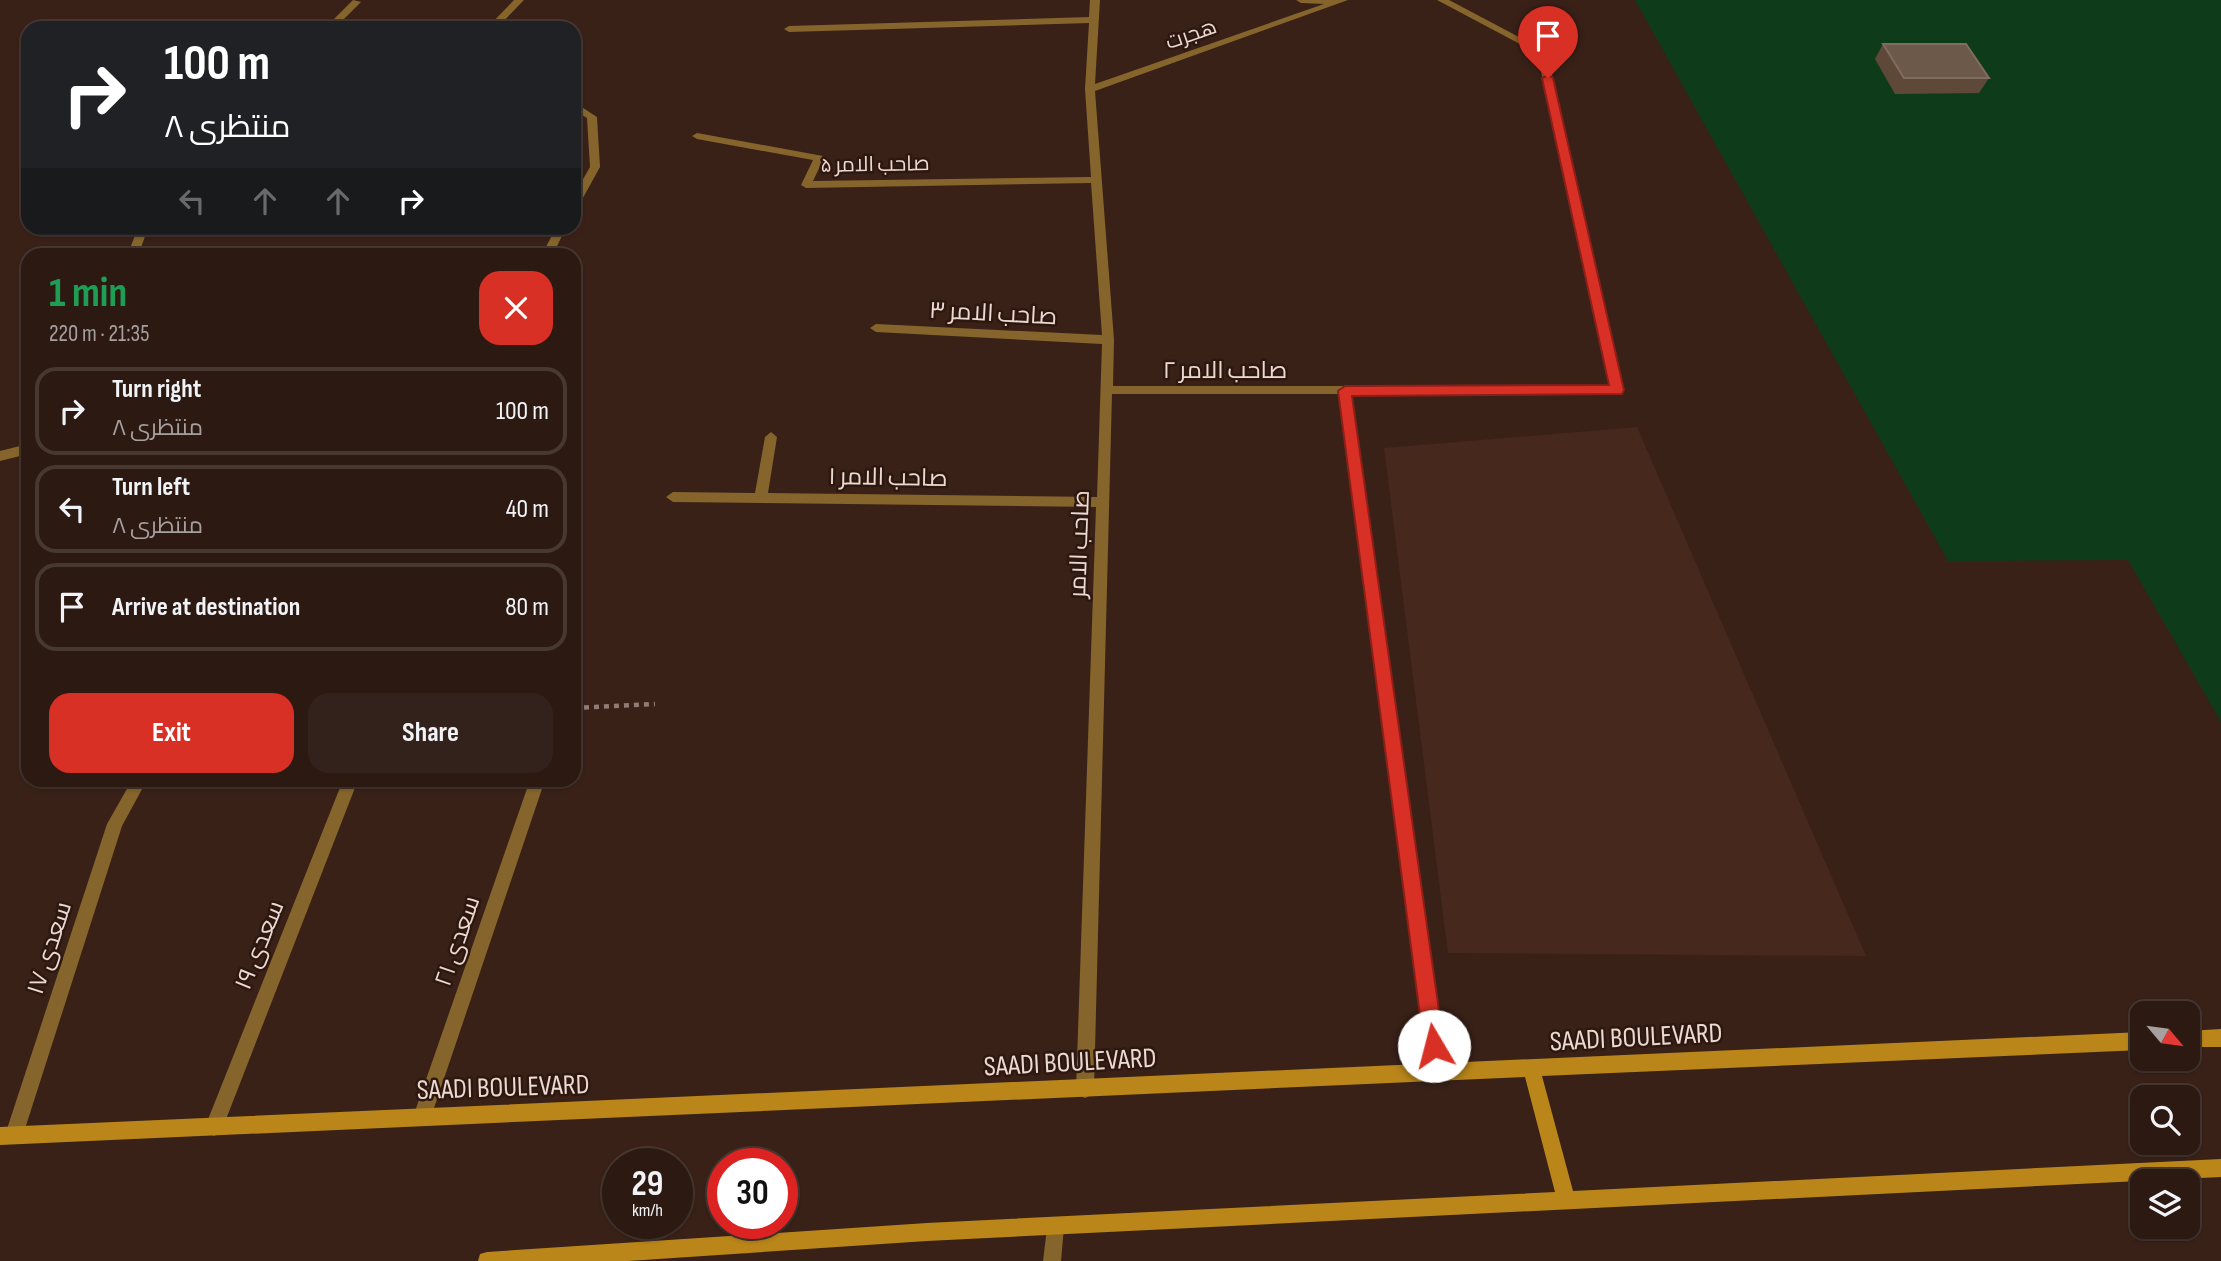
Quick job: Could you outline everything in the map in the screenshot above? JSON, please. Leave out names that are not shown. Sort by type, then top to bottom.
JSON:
[{"type":"main road","points":[[2200,1039],[2221,1038]]},
{"type":"main road","name":"SAADI BOULEVARD","points":[[7,1135],[2130,1042]]},
{"type":"main road","points":[[1531,1069],[1567,1201]]},
{"type":"main road","points":[[487,1261],[928,1231],[1055,1227],[2221,1167]]},
{"type":"street","points":[[499,21],[519,0]]},
{"type":"street","name":"صاحب الامر","points":[[1085,1089],[1108,340],[1090,89],[1095,0]]},
{"type":"street","points":[[1301,0],[1342,1]]},
{"type":"street","name":"صاحب الامر ۲","points":[[1106,390],[1618,390],[1542,52],[1443,0]]},
{"type":"street","name":"هجرت","points":[[1090,89],[1342,1]]},
{"type":"street","points":[[337,21],[356,2]]},
{"type":"street","points":[[789,29],[1094,20]]},
{"type":"street","points":[[581,109],[593,117],[595,167],[581,184]]},
{"type":"street","name":"صاحب الامر ۵","points":[[697,136],[818,158],[806,185],[1097,180]]},
{"type":"street","name":"صاحب الامر ۳","points":[[876,328],[1108,340]]},
{"type":"street","points":[[1345,391],[1437,1073]]},
{"type":"street","points":[[761,498],[771,437]]},
{"type":"street","points":[[0,456],[21,451]]},
{"type":"street","name":"صاحب الامر ۱","points":[[673,497],[1103,502]]},
{"type":"street","name":"سعدی ۱۷","points":[[7,1135],[115,824],[136,787]]},
{"type":"street","name":"سعدی ۱۹","points":[[214,1127],[348,787]]},
{"type":"street","name":"سعدی ۲۱","points":[[422,1117],[536,787]]},
{"type":"street","points":[[1052,1261],[1055,1227]]},
{"type":"path","points":[[581,708],[655,704]]},
{"type":"shaded area","points":[[1637,427],[1866,956],[1448,953],[1384,448]]},
{"type":"green space","points":[[1635,0],[2221,0],[2221,722],[2128,560],[1948,561]]},
{"type":"building","points":[[1883,44],[1966,44],[1989,78],[1904,78]]},
{"type":"route","points":[[1434,1046],[1345,391],[1618,390],[1548,78]]}]
